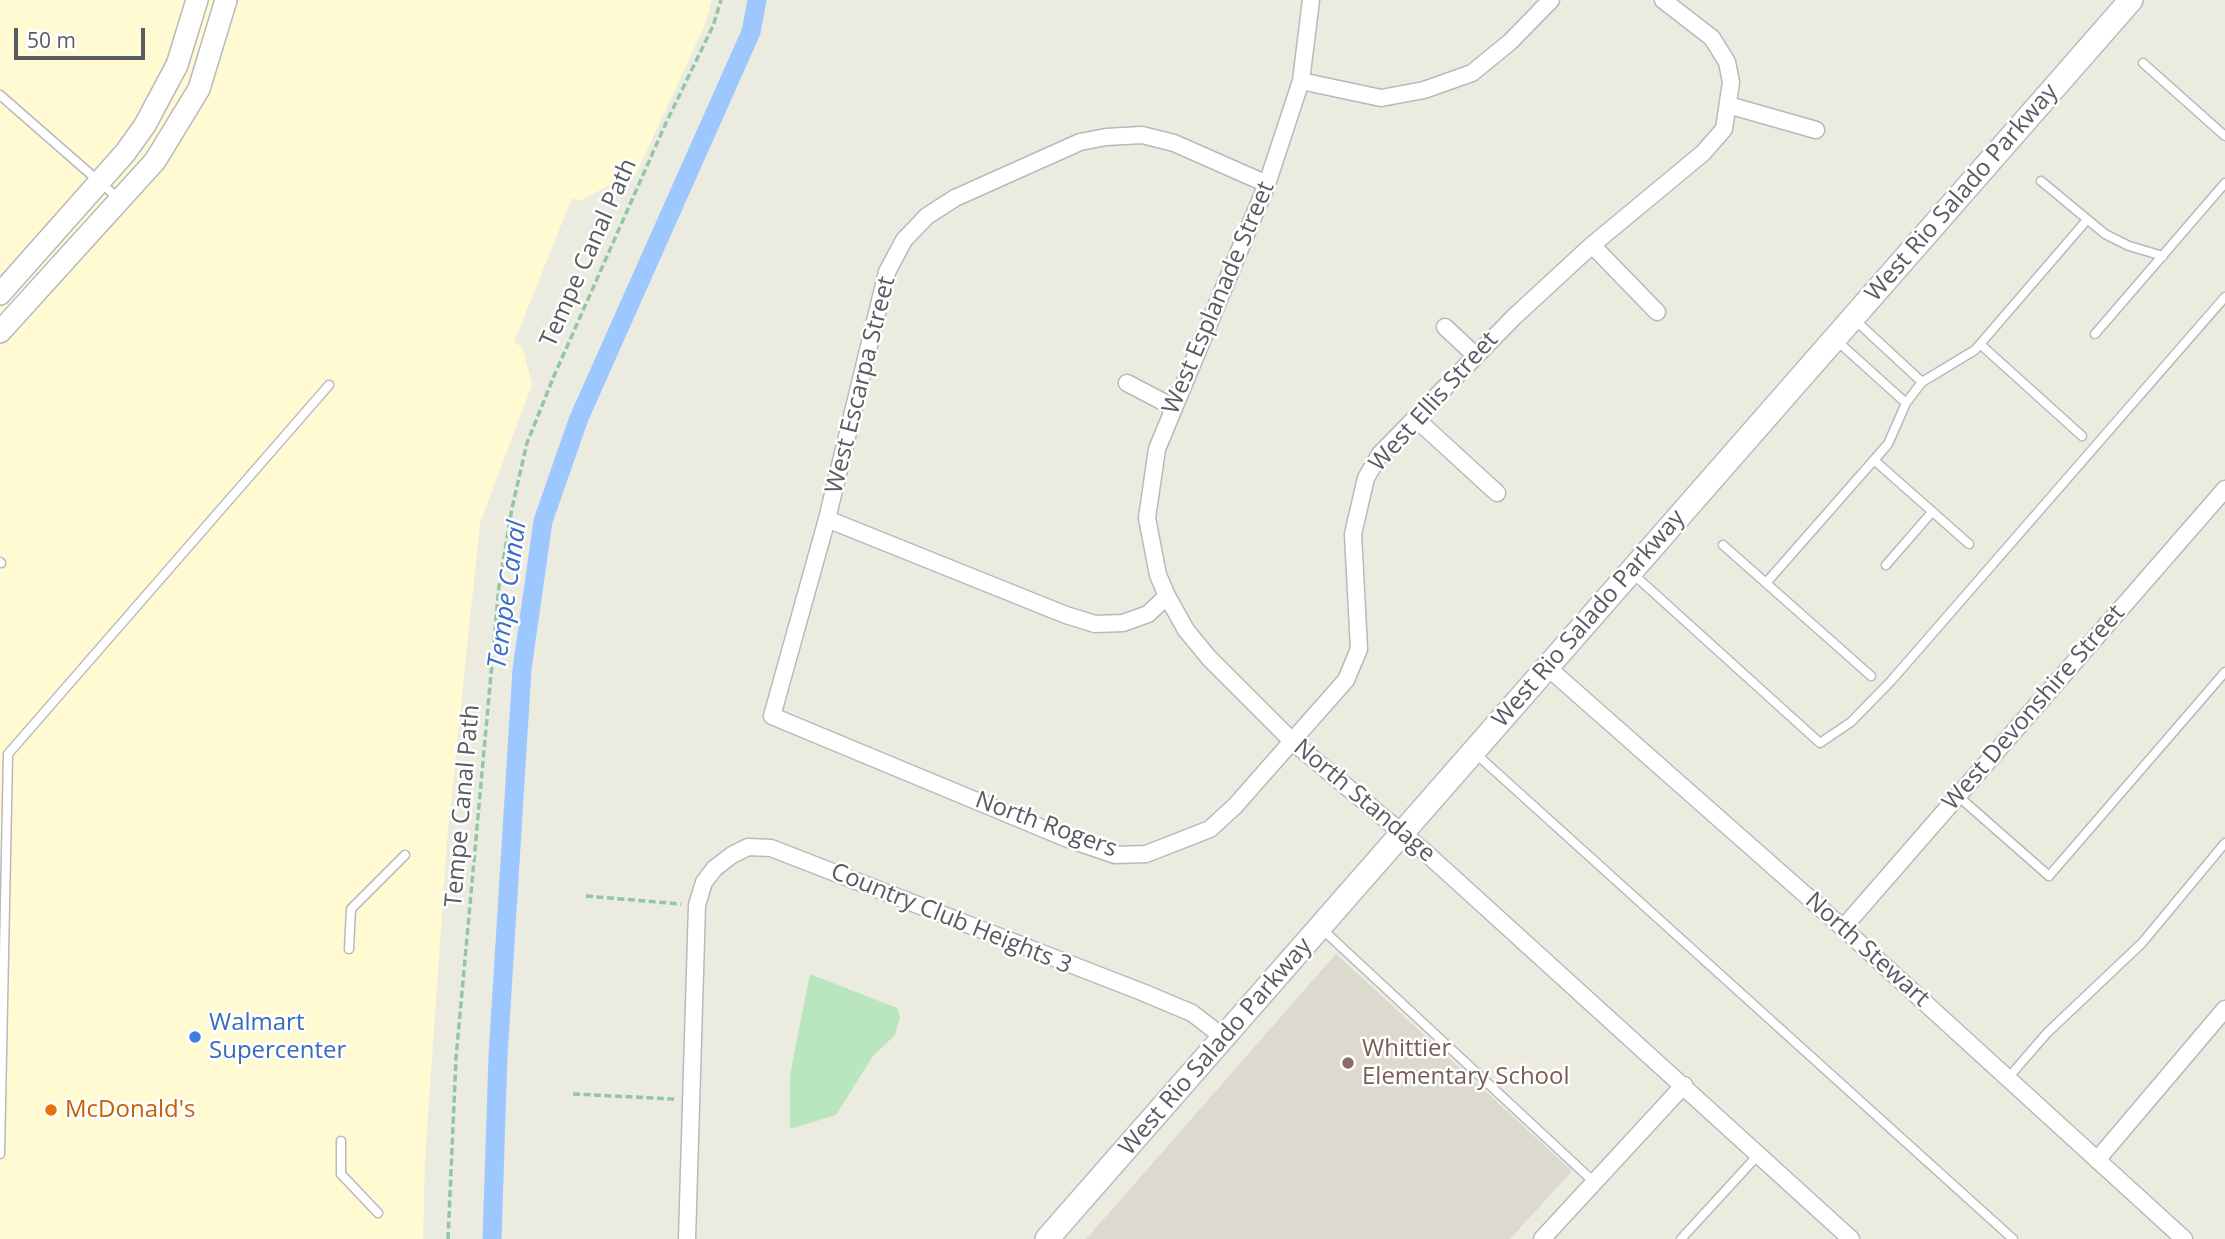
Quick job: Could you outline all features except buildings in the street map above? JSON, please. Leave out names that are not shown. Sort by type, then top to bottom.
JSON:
[{"type":"main road","name":"West Rio Salado Parkway","points":[[1047,1239],[2131,0]]},
{"type":"street","points":[[0,294],[125,153],[157,106],[186,43],[198,0]]},
{"type":"street","points":[[0,332],[155,161],[191,105],[211,60],[226,0]]},
{"type":"street","name":"West Esplanade Street","points":[[1167,596],[1158,575],[1147,518],[1149,486],[1157,449],[1267,184],[1301,81],[1311,0]]},
{"type":"street","points":[[1301,81],[1381,98],[1424,90],[1472,73],[1510,42],[1551,0]]},
{"type":"street","name":"West Ellis Street","points":[[1293,742],[1346,680],[1359,649],[1353,534],[1358,502],[1366,478],[1380,454],[1475,355],[1592,246],[1703,153],[1724,129],[1731,82],[1727,62],[1712,38],[1664,0]]},
{"type":"street","points":[[1728,105],[1815,130]]},
{"type":"street","name":"West Escarpa Street","points":[[772,716],[827,519],[887,272],[904,240],[927,216],[989,180],[1080,142],[1106,137],[1142,135],[1174,143],[1267,184]]},
{"type":"street","points":[[1592,246],[1657,312]]},
{"type":"street","points":[[1445,327],[1475,355]]},
{"type":"street","points":[[1127,383],[1173,407]]},
{"type":"street","points":[[1415,418],[1497,493]]},
{"type":"street","name":"West Devonshire Street","points":[[1843,928],[2225,489]]},
{"type":"street","points":[[827,519],[1066,615],[1095,624],[1123,623],[1148,614],[1167,596]]},
{"type":"street","name":"North Standage","points":[[1167,596],[1186,630],[1209,658],[1293,742],[1404,834],[1684,1085],[1759,1154],[1839,1235]]},
{"type":"street","name":"North Stewart","points":[[1546,667],[1843,928],[2183,1239]]},
{"type":"street","name":"North Rogers","points":[[772,716],[1068,839],[1115,855],[1146,854],[1210,829],[1293,742]]},
{"type":"street","name":"Country Club Heights 3","points":[[687,1239],[697,905],[704,882],[732,855],[748,847],[771,848],[1142,992],[1192,1013],[1223,1037]]},
{"type":"street","points":[[2097,1160],[2225,1009]]},
{"type":"street","points":[[1542,1239],[1684,1085]]},
{"type":"lane","points":[[2143,63],[2225,136]]},
{"type":"lane","points":[[0,95],[120,201]]},
{"type":"lane","points":[[2040,181],[2086,220],[2122,243],[2163,256]]},
{"type":"lane","points":[[2095,334],[2225,183]]},
{"type":"lane","points":[[1766,583],[1888,444],[1906,403],[1922,382],[1956,363],[1980,344],[2086,220]]},
{"type":"lane","points":[[1630,571],[1820,743],[1851,722],[1891,681],[2225,297]]},
{"type":"lane","points":[[1853,317],[1922,382]]},
{"type":"lane","points":[[1834,338],[1906,403]]},
{"type":"lane","points":[[1980,344],[2082,436]]},
{"type":"lane","points":[[0,1154],[8,754],[329,385]]},
{"type":"lane","points":[[1874,460],[1969,544]]},
{"type":"lane","points":[[1886,565],[1932,512]]},
{"type":"lane","points":[[1723,545],[1871,676]]},
{"type":"lane","points":[[1958,796],[2049,876],[2225,672]]},
{"type":"lane","points":[[1474,752],[2013,1239]]},
{"type":"lane","points":[[2008,1078],[2047,1033],[2142,943],[2225,843]]},
{"type":"lane","points":[[349,948],[351,909],[405,855]]},
{"type":"lane","points":[[1321,928],[1594,1182]]},
{"type":"lane","points":[[341,1141],[341,1174],[378,1213]]},
{"type":"lane","points":[[1681,1239],[1759,1154]]},
{"type":"path","name":"Tempe Canal Path","points":[[448,1239],[456,1058],[499,586],[512,508],[527,443],[554,376],[666,123],[713,26],[721,0]]},
{"type":"path","points":[[586,896],[697,905]]},
{"type":"path","points":[[573,1094],[690,1100]]},
{"type":"shaded area","points":[[0,0],[712,0],[704,27],[636,174],[632,173],[580,201],[572,198],[514,342],[523,348],[532,385],[480,523],[447,840],[425,1160],[423,1239],[0,1239]]},
{"type":"shaded area","name":"Whittier Elementary School","points":[[1336,954],[1572,1171],[1510,1239],[1086,1239]]},
{"type":"green space","points":[[810,974],[897,1008],[900,1017],[895,1035],[873,1056],[836,1115],[790,1129],[790,1075]]},
{"type":"waterway","name":"Tempe Canal","points":[[492,1239],[498,1056],[522,669],[543,521],[579,418],[751,32],[757,0]]},
{"type":"place","name":"Walmart Supercenter","points":[[195,1037]]},
{"type":"place","name":"Whittier Elementary School","points":[[1348,1063]]},
{"type":"place","name":"McDonald's","points":[[51,1110]]}]
